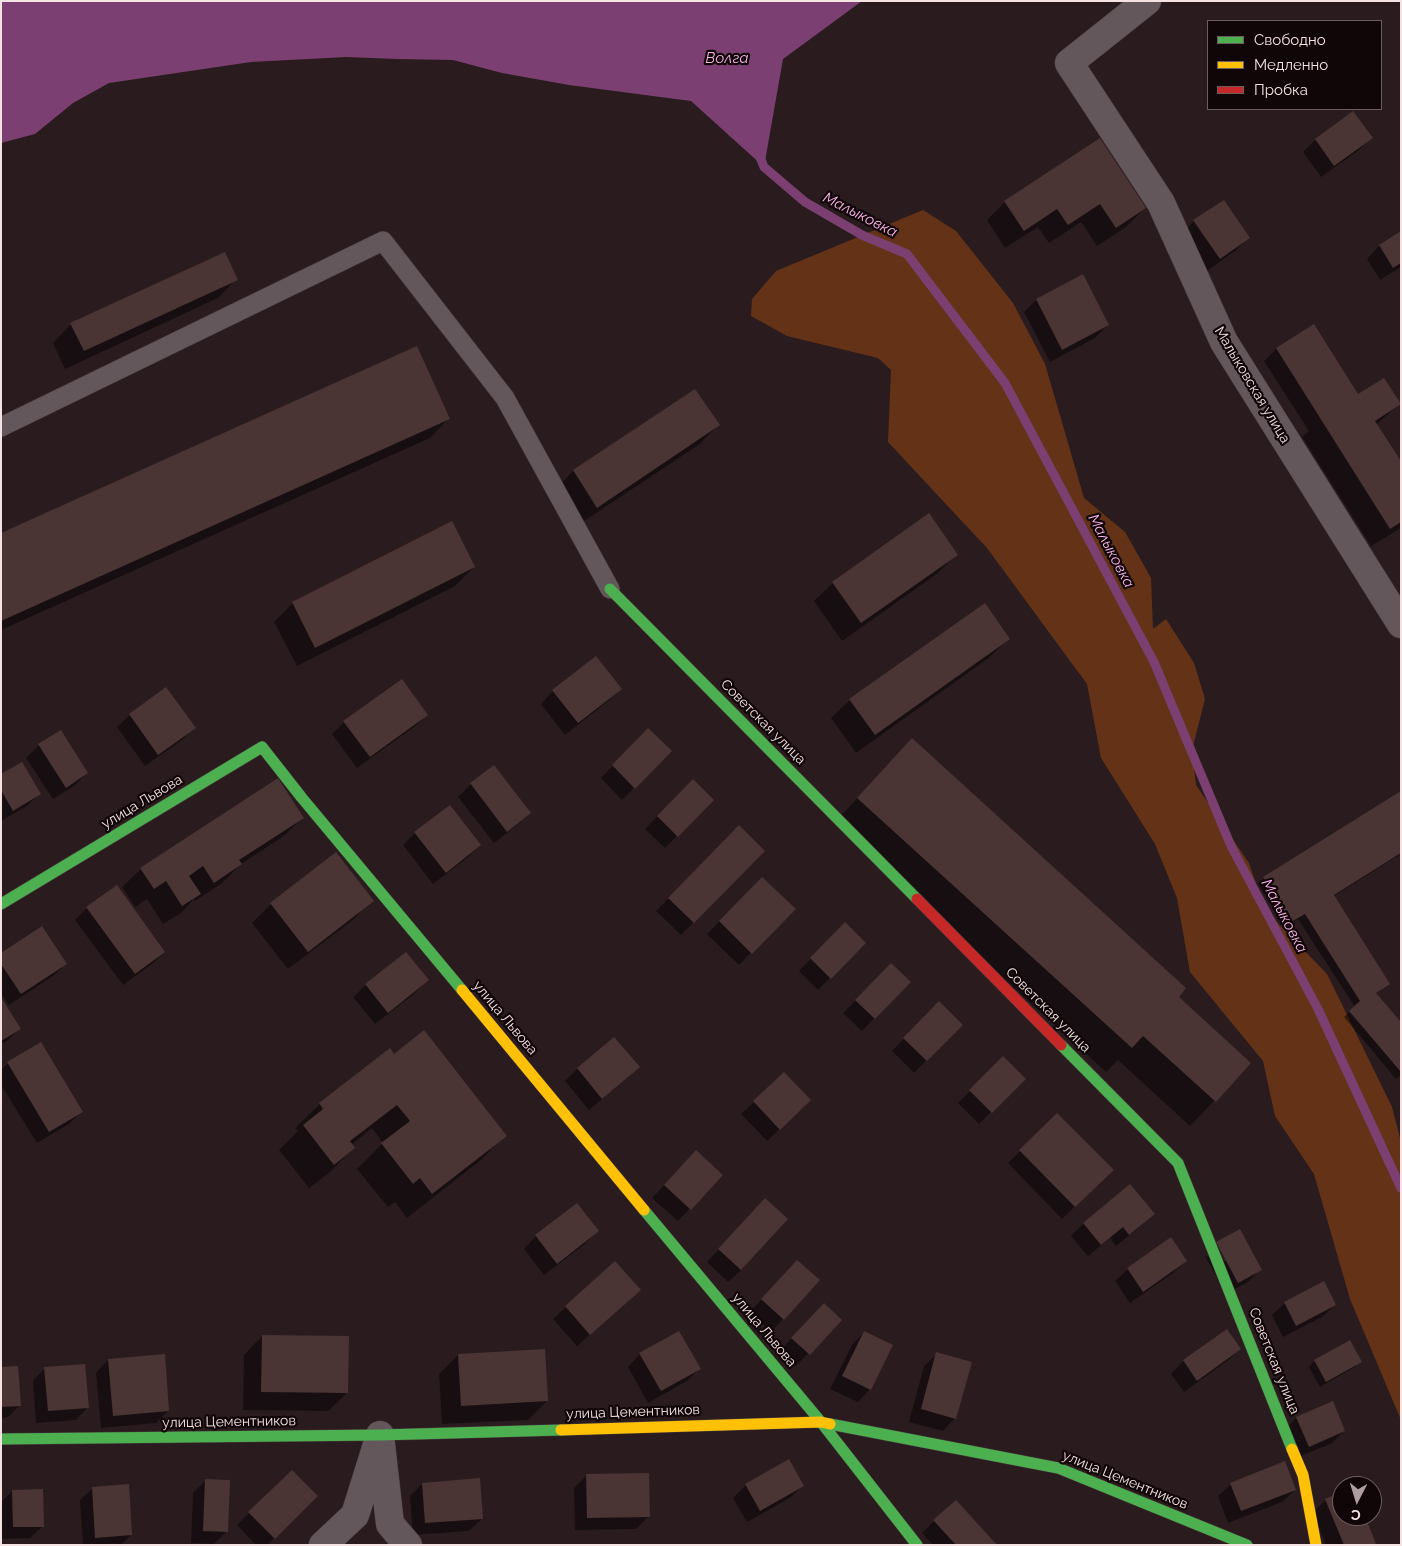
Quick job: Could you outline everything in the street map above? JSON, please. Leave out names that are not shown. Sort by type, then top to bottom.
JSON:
[{"type":"street","name":"Малыковская улица","points":[[1146,1],[1069,63],[1161,203],[1224,342],[1396,607]]},
{"type":"street","name":"Советская улица","points":[[610,589],[1178,1163],[1303,1474],[1316,1545]]},
{"type":"street","name":"улица Львова","points":[[1,904],[262,747],[821,1422],[917,1545]]},
{"type":"street","name":"улица Цементников","points":[[1,1439],[380,1435],[821,1422],[1058,1468],[1247,1545]]},
{"type":"street","points":[[323,1545],[355,1515],[380,1435]]},
{"type":"street","points":[[380,1435],[390,1524],[408,1545]]},
{"type":"lane","points":[[1,427],[383,241],[505,398],[610,589]]},
{"type":"shaded area","points":[[923,210],[956,231],[1013,303],[1045,364],[1084,498],[1125,532],[1151,578],[1153,629],[1166,619],[1194,663],[1205,699],[1192,750],[1196,785],[1249,863],[1265,910],[1327,974],[1392,1107],[1401,1142],[1401,1420],[1350,1299],[1314,1174],[1275,1116],[1263,1061],[1190,972],[1177,898],[1155,844],[1101,758],[1087,684],[987,548],[888,442],[891,370],[878,358],[787,336],[751,316],[752,299],[776,271]]},
{"type":"water","name":"Волга","points":[[1,1],[862,1],[783,59],[764,167],[691,101],[569,85],[502,73],[453,60],[346,57],[251,62],[109,83],[73,103],[35,134],[1,143]]},
{"type":"building","points":[[1353,111],[1373,138],[1334,166],[1315,139]]},
{"type":"building","points":[[1100,138],[1146,208],[1116,228],[1100,204],[1068,225],[1057,209],[1024,231],[1004,201]]},
{"type":"building","points":[[1224,200],[1250,238],[1220,259],[1193,220]]},
{"type":"building","points":[[1401,231],[1401,263],[1393,268],[1379,245]]},
{"type":"building","points":[[225,252],[238,280],[84,351],[70,323]]},
{"type":"building","points":[[1083,274],[1109,325],[1062,350],[1036,299]]},
{"type":"building","points":[[1314,324],[1358,394],[1384,378],[1401,404],[1375,421],[1401,461],[1401,522],[1390,529],[1276,348]]},
{"type":"building","points":[[417,346],[450,419],[1,621],[1,533]]},
{"type":"building","points":[[695,389],[720,425],[597,508],[573,470]]},
{"type":"building","points":[[929,513],[958,555],[861,623],[832,582]]},
{"type":"building","points":[[452,521],[475,567],[315,648],[292,602]]},
{"type":"building","points":[[985,603],[1010,639],[875,735],[849,699]]},
{"type":"building","points":[[596,656],[622,689],[578,723],[552,690]]},
{"type":"building","points":[[402,679],[428,715],[370,757],[343,721]]},
{"type":"building","points":[[166,687],[196,728],[158,755],[129,714]]},
{"type":"building","points":[[648,728],[672,751],[635,789],[612,765]]},
{"type":"building","points":[[61,730],[88,773],[66,788],[38,744]]},
{"type":"building","points":[[912,738],[1186,988],[1179,997],[1251,1063],[1216,1102],[1143,1036],[1132,1048],[857,798]]},
{"type":"building","points":[[22,762],[41,794],[13,811],[1,790],[1,774]]},
{"type":"building","points":[[494,765],[531,813],[507,832],[470,783]]},
{"type":"building","points":[[278,778],[304,818],[239,860],[242,864],[214,883],[203,866],[189,876],[201,894],[182,906],[166,881],[154,889],[140,868]]},
{"type":"building","points":[[693,779],[714,800],[678,837],[657,816]]},
{"type":"building","points":[[1401,791],[1401,853],[1334,895],[1390,984],[1376,993],[1401,1022],[1401,1072],[1349,1011],[1360,1001],[1305,914],[1291,922],[1263,877]]},
{"type":"building","points":[[450,805],[481,845],[446,873],[414,832]]},
{"type":"building","points":[[739,825],[765,851],[694,923],[668,898]]},
{"type":"building","points":[[336,852],[374,901],[308,952],[270,903]]},
{"type":"building","points":[[762,877],[796,909],[752,954],[719,921]]},
{"type":"building","points":[[117,885],[165,952],[135,974],[86,907]]},
{"type":"building","points":[[845,922],[866,943],[831,979],[810,958]]},
{"type":"building","points":[[42,926],[67,964],[21,994],[1,964],[1,953]]},
{"type":"building","points":[[406,952],[429,980],[388,1013],[365,984]]},
{"type":"building","points":[[891,963],[911,982],[875,1019],[855,1000]]},
{"type":"building","points":[[1,997],[21,1029],[1,1041]]},
{"type":"building","points":[[939,1001],[963,1025],[927,1061],[903,1038]]},
{"type":"building","points":[[424,1030],[507,1136],[432,1194],[420,1178],[413,1184],[381,1143],[410,1121],[397,1105],[350,1141],[355,1148],[334,1165],[303,1125],[323,1109],[319,1103],[390,1048],[394,1054]]},
{"type":"building","points":[[614,1037],[640,1067],[602,1099],[577,1068]]},
{"type":"building","points":[[41,1042],[83,1112],[49,1132],[7,1062]]},
{"type":"building","points":[[1003,1056],[1026,1079],[992,1113],[969,1090]]},
{"type":"building","points":[[784,1072],[811,1100],[780,1130],[753,1101]]},
{"type":"building","points":[[1057,1113],[1114,1170],[1075,1207],[1019,1150]]},
{"type":"building","points":[[696,1150],[723,1175],[691,1210],[664,1185]]},
{"type":"building","points":[[1130,1184],[1155,1214],[1129,1235],[1123,1227],[1101,1245],[1083,1223]]},
{"type":"building","points":[[765,1198],[788,1219],[741,1270],[718,1249]]},
{"type":"building","points":[[577,1203],[599,1231],[557,1264],[535,1235]]},
{"type":"building","points":[[1240,1229],[1262,1270],[1238,1283],[1216,1242]]},
{"type":"building","points":[[1171,1237],[1187,1261],[1143,1292],[1127,1268]]},
{"type":"building","points":[[797,1260],[820,1280],[784,1320],[761,1299]]},
{"type":"building","points":[[615,1261],[641,1290],[590,1335],[565,1306]]},
{"type":"building","points":[[1324,1281],[1336,1305],[1296,1326],[1284,1302]]},
{"type":"building","points":[[824,1303],[842,1320],[810,1355],[791,1338]]},
{"type":"building","points":[[1227,1329],[1241,1349],[1197,1381],[1183,1360]]},
{"type":"building","points":[[679,1331],[701,1369],[661,1391],[639,1353]]},
{"type":"building","points":[[864,1331],[893,1345],[871,1390],[842,1376]]},
{"type":"building","points":[[262,1335],[349,1336],[348,1393],[261,1392]]},
{"type":"building","points":[[1350,1340],[1362,1362],[1326,1382],[1314,1360]]},
{"type":"building","points":[[545,1349],[548,1401],[461,1406],[458,1354]]},
{"type":"building","points":[[936,1352],[972,1362],[956,1419],[921,1409]]},
{"type":"building","points":[[165,1354],[169,1411],[113,1416],[108,1359]]},
{"type":"building","points":[[85,1364],[89,1408],[48,1411],[44,1367]]},
{"type":"building","points":[[18,1366],[21,1406],[1,1407],[1,1367]]},
{"type":"building","points":[[1333,1401],[1345,1431],[1309,1447],[1296,1417]]},
{"type":"building","points":[[789,1459],[804,1486],[760,1511],[745,1484]]},
{"type":"building","points":[[1285,1461],[1296,1490],[1241,1511],[1230,1483]]},
{"type":"building","points":[[292,1470],[318,1496],[275,1539],[248,1512]]},
{"type":"building","points":[[649,1473],[650,1517],[587,1518],[586,1474]]},
{"type":"building","points":[[480,1478],[483,1519],[425,1523],[422,1483]]},
{"type":"building","points":[[205,1479],[230,1480],[228,1532],[203,1531]]},
{"type":"building","points":[[129,1484],[132,1535],[95,1538],[92,1487]]},
{"type":"building","points":[[43,1489],[44,1527],[13,1527],[12,1490]]},
{"type":"building","points":[[1332,1496],[1332,1516],[1325,1499]]},
{"type":"building","points":[[956,1500],[997,1545],[956,1545],[933,1520]]},
{"type":"building","points":[[1336,1526],[1369,1526],[1376,1544],[1344,1545]]},
{"type":"waterway","name":"Малыковка","points":[[760,157],[764,167],[805,202],[862,235],[907,254],[1005,383],[1154,662],[1231,846],[1318,1009],[1401,1188]]},
{"type":"traffic: fast","points":[[610,589],[917,899]]},
{"type":"traffic: fast","points":[[1,904],[262,747],[302,798],[462,990]]},
{"type":"traffic: fast","points":[[1061,1045],[1178,1163],[1292,1449]]},
{"type":"traffic: fast","points":[[644,1210],[821,1422],[917,1545]]},
{"type":"traffic: fast","points":[[830,1424],[1058,1468],[1247,1545]]},
{"type":"traffic: fast","points":[[1,1439],[380,1435],[561,1430]]},
{"type":"traffic: slow","points":[[462,990],[644,1210]]},
{"type":"traffic: slow","points":[[561,1430],[821,1422],[830,1424]]},
{"type":"traffic: slow","points":[[1292,1449],[1303,1475],[1316,1545]]},
{"type":"traffic: jam","points":[[917,899],[1061,1045]]}]
